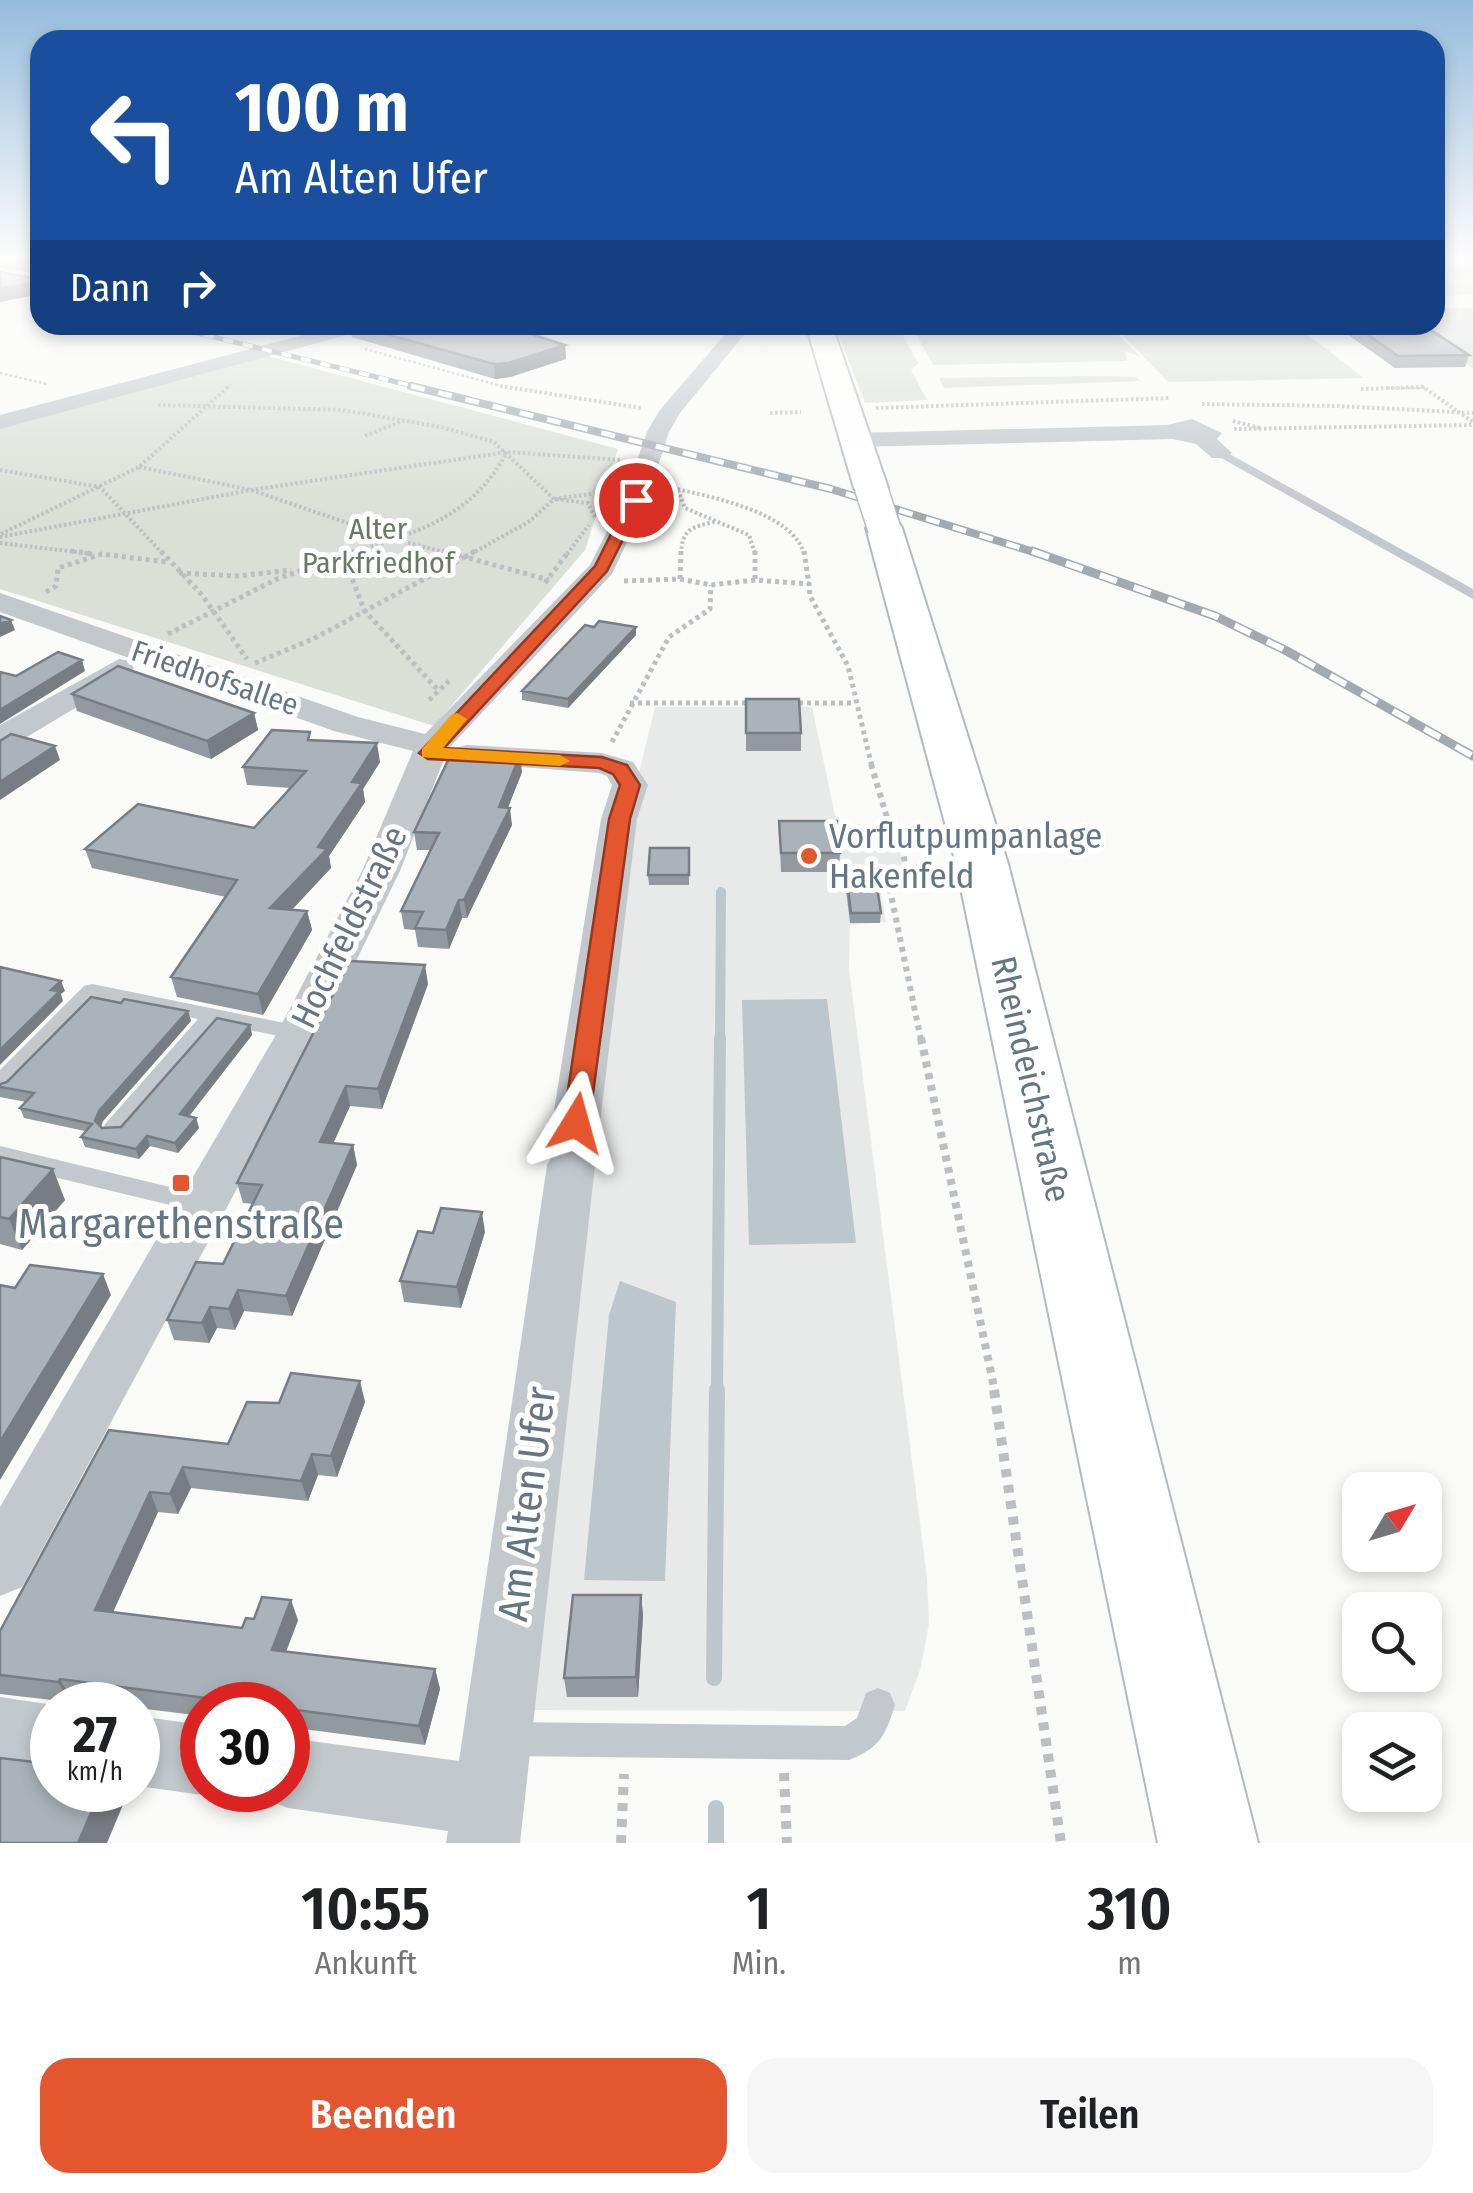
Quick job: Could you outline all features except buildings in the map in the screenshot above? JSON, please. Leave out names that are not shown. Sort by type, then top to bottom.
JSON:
[{"type":"main road","name":"Rheindeichstraße","points":[[825,344],[878,508],[982,864],[1208,1843]]},
{"type":"street","points":[[5,418],[290,344]]},
{"type":"street","name":"Hochfeldstraße","points":[[0,1566],[299,1033],[380,871],[430,750],[602,568],[636,500],[658,432],[670,411],[727,344]]},
{"type":"street","points":[[1173,401],[1204,435]]},
{"type":"street","points":[[857,440],[1204,435]]},
{"type":"street","name":"Friedhofsallee","points":[[0,602],[430,750]]},
{"type":"street","points":[[0,740],[144,654]]},
{"type":"street","points":[[430,750],[602,763]]},
{"type":"street","name":"Am Alten Ufer","points":[[489,1794],[574,1144],[620,819],[630,785],[620,770],[602,763]]},
{"type":"street","points":[[0,1732],[30,1736]]},
{"type":"street","points":[[310,1774],[489,1794]]},
{"type":"lane","points":[[1204,435],[1473,595]]},
{"type":"lane","points":[[0,1084],[92,991],[299,1033]]},
{"type":"lane","points":[[114,1129],[212,1017]]},
{"type":"lane","points":[[0,1155],[203,1204]]},
{"type":"lane","points":[[489,1794],[626,1740],[849,1743],[870,1728],[878,1705]]},
{"type":"path","points":[[350,344],[531,393],[670,411]]},
{"type":"path","points":[[0,373],[63,388]]},
{"type":"path","points":[[1361,389],[1423,387],[1473,424]]},
{"type":"path","points":[[874,408],[1305,402],[1422,413],[1473,413]]},
{"type":"path","points":[[0,538],[139,467],[205,408],[342,410],[406,419],[494,442],[554,499],[588,503],[595,517]]},
{"type":"path","points":[[770,414],[801,412]]},
{"type":"path","points":[[365,436],[406,419]]},
{"type":"path","points":[[1204,435],[1473,424]]},
{"type":"path","points":[[179,572],[238,576],[297,570],[397,540],[483,491],[500,472],[507,452]]},
{"type":"path","points":[[0,538],[251,490],[507,452],[636,461]]},
{"type":"path","points":[[139,467],[251,490],[397,540],[547,580],[680,579],[712,585],[755,580],[808,584]]},
{"type":"path","points":[[0,470],[100,487],[214,609],[248,659],[239,667],[272,658],[465,557],[530,521],[554,499],[598,493],[610,482]]},
{"type":"path","points":[[536,594],[595,517],[614,473]]},
{"type":"path","points":[[755,580],[755,550],[749,535],[685,508],[678,490],[741,506],[780,526],[801,543],[810,596],[848,666],[890,828],[901,838],[907,876],[890,890],[1000,1416],[1061,1843]]},
{"type":"path","points":[[680,579],[682,537],[691,528],[717,521]]},
{"type":"path","points":[[0,538],[169,562]]},
{"type":"path","points":[[37,598],[56,586],[58,568],[102,554]]},
{"type":"path","points":[[344,557],[364,610],[438,690],[452,678]]},
{"type":"path","points":[[144,654],[156,641],[214,609],[297,570]]},
{"type":"path","points":[[602,763],[669,637],[710,609],[712,585]]},
{"type":"path","points":[[630,704],[762,703]]},
{"type":"path","points":[[780,703],[855,703]]},
{"type":"path","points":[[845,828],[890,828]]},
{"type":"path","points":[[621,1843],[626,1740]]},
{"type":"path","points":[[783,1742],[787,1843]]},
{"type":"shaded area","points":[[655,707],[812,707],[835,815],[858,839],[898,839],[903,872],[880,888],[886,922],[850,925],[849,969],[927,1578],[929,1623],[921,1667],[905,1711],[523,1710],[623,839]]},
{"type":"shaded area","points":[[827,999],[856,1243],[749,1245],[742,1000]]},
{"type":"shaded area","points":[[620,1281],[676,1302],[665,1581],[584,1580],[609,1315]]},
{"type":"green space","points":[[842,344],[908,344],[918,363],[911,370],[927,400],[865,403]]},
{"type":"green space","points":[[921,344],[1128,344],[1141,357],[1125,351],[1127,361],[933,365]]},
{"type":"green space","points":[[1131,344],[1320,344],[1364,378],[1168,382]]},
{"type":"green space","points":[[1436,344],[1473,344],[1473,368]]},
{"type":"green space","name":"Alter Parkfriedhof","points":[[260,354],[618,449],[585,550],[434,726],[0,589],[0,428]]},
{"type":"green space","points":[[1136,377],[1141,381],[944,388],[939,378]]},
{"type":"waterway","points":[[720,1040],[721,892]]},
{"type":"waterway","points":[[717,1392],[720,1038]]},
{"type":"waterway","points":[[714,1678],[717,1390]]},
{"type":"waterway","points":[[716,1808],[716,1843]]},
{"type":"railway","points":[[242,344],[421,388]]},
{"type":"railway","points":[[411,386],[831,489],[1040,554]]},
{"type":"railway","points":[[1032,551],[1215,616],[1285,650],[1473,756]]},
{"type":"slow traffic","points":[[457,719],[428,753],[560,761]]},
{"type":"place","name":"Vorflutpumpanlage Hakenfeld","points":[[809,856]]},
{"type":"place","name":"Margarethenstraße","points":[[181,1183]]},
{"type":"route","points":[[576,1123],[620,819],[630,785],[620,770],[602,763],[428,753],[602,568],[636,500]]}]
